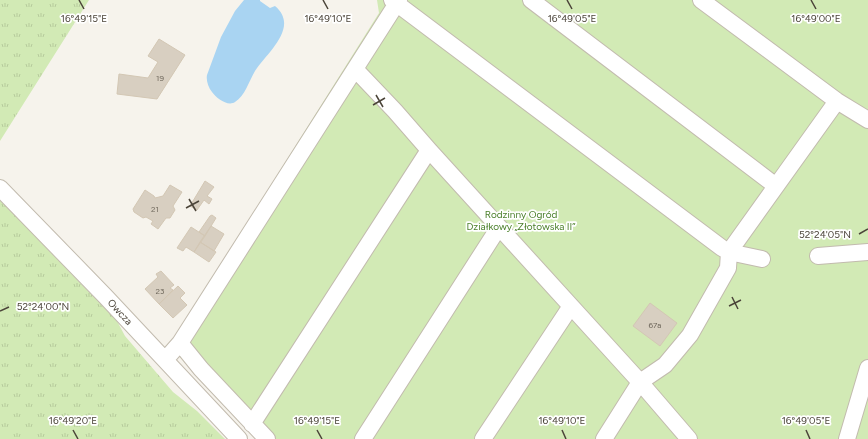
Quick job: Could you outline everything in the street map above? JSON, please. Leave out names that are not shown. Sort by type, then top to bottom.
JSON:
[{"type":"street","points":[[531,0],[776,186]]},
{"type":"street","points":[[701,0],[837,101],[868,120]]},
{"type":"street","points":[[165,360],[179,345],[355,69],[396,1],[709,239],[728,252],[762,259]]},
{"type":"street","points":[[355,69],[396,111],[429,150],[640,382],[689,439]]},
{"type":"street","points":[[604,439],[640,382],[665,366],[690,335],[728,268],[728,252],[837,101]]},
{"type":"street","points":[[252,424],[429,150]]},
{"type":"street","name":"Owcza","points":[[0,188],[239,439]]},
{"type":"street","points":[[363,439],[499,227]]},
{"type":"street","points":[[818,256],[868,252]]},
{"type":"street","points":[[483,439],[571,306]]},
{"type":"street","points":[[179,345],[267,439]]},
{"type":"street","points":[[847,439],[868,368]]},
{"type":"green space","points":[[0,0],[89,0],[0,141]]},
{"type":"green space","name":"Rodzinny Ogród Działkowy „Złotowska II”","points":[[377,0],[868,0],[868,439],[256,439],[178,355],[173,341],[379,13]]},
{"type":"green space","points":[[0,200],[117,321],[125,336],[173,392],[197,411],[225,439],[0,439]]},
{"type":"water","points":[[244,0],[260,0],[270,8],[275,6],[282,14],[284,22],[283,31],[279,40],[255,71],[242,96],[235,102],[226,103],[216,97],[209,88],[207,75],[221,37],[235,11]]},
{"type":"building","points":[[159,39],[185,55],[157,99],[117,94],[119,74],[148,78],[158,62],[148,56]]},
{"type":"building","points":[[205,181],[214,187],[207,196],[212,199],[209,204],[204,200],[197,210],[190,206]]},
{"type":"building","points":[[170,185],[182,192],[173,206],[175,210],[170,218],[166,218],[158,229],[151,224],[153,221],[146,217],[143,218],[134,212],[133,209],[145,190],[155,198],[163,196]]},
{"type":"building","points":[[212,215],[216,218],[205,236],[199,232]]},
{"type":"building","points":[[211,226],[224,234],[214,251],[200,242]]},
{"type":"building","points":[[191,227],[205,236],[194,252],[186,247],[183,251],[177,248]]},
{"type":"building","points":[[200,242],[216,252],[209,262],[194,252]]},
{"type":"building","points":[[161,271],[174,285],[170,288],[173,290],[159,304],[145,289],[158,277],[156,274]]},
{"type":"building","points":[[178,286],[185,293],[180,298],[187,305],[173,318],[159,304]]},
{"type":"building","points":[[650,303],[677,323],[660,346],[633,326]]}]
